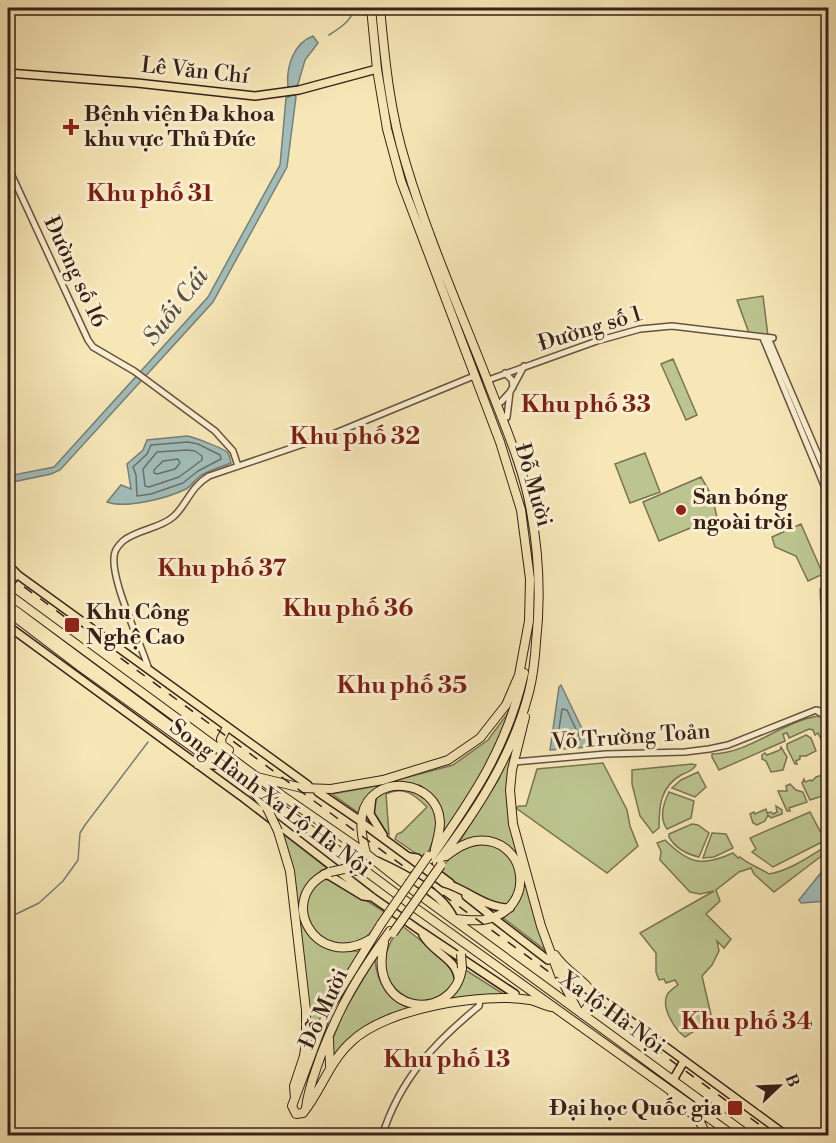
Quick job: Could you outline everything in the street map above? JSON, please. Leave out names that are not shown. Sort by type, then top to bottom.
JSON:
[{"type":"highway","name":"Đỗ Mười","points":[[373,8],[376,69],[387,129],[401,182],[483,377]]},
{"type":"highway","name":"Đỗ Mười","points":[[373,8],[386,102],[400,164],[425,238],[493,404],[524,507],[531,545],[534,594],[530,644],[511,722],[490,767],[435,860]]},
{"type":"highway","name":"Đỗ Mười","points":[[382,8],[394,100],[408,160],[483,377],[522,473],[535,534],[540,596],[534,670],[517,729],[502,763],[474,810],[435,860]]},
{"type":"highway","name":"Đỗ Mười","points":[[493,404],[507,417],[529,483],[541,544],[544,613],[539,661],[534,670]]},
{"type":"highway","name":"Đỗ Mười","points":[[320,790],[383,780],[448,760],[480,738],[495,721],[509,699],[519,675],[527,638],[530,579],[521,510],[500,442],[493,404]]},
{"type":"highway","points":[[530,579],[534,594]]},
{"type":"highway","name":"Xa lộ Hà Nội","points":[[8,594],[257,777],[366,853],[749,1136]]},
{"type":"highway","name":"Xa lộ Hà Nội","points":[[8,605],[96,672],[147,707],[435,921],[527,985],[681,1100],[709,1135]]},
{"type":"highway","points":[[8,611],[82,668],[258,795],[267,808],[278,831],[290,871],[307,1019],[304,1056],[294,1086],[295,1099],[292,1106],[294,1112],[300,1114],[307,1107],[330,1068],[358,1038],[387,1021],[408,1013],[480,1000],[506,999],[532,1001],[561,1011]]},
{"type":"highway","points":[[82,668],[96,672]]},
{"type":"highway","points":[[529,693],[510,790],[512,817],[546,942],[559,975],[580,1012],[595,997],[591,988],[572,975],[546,942]]},
{"type":"highway","points":[[257,777],[293,787],[324,792],[358,788],[448,763],[483,740],[518,698]]},
{"type":"highway","points":[[449,854],[477,813],[501,769],[526,710]]},
{"type":"highway","name":"Song Hành Xa Lộ Hà Nội","points":[[227,727],[221,736],[221,742],[239,763]]},
{"type":"highway","points":[[366,853],[361,832],[362,818],[366,805],[384,788],[401,785],[411,787],[433,803],[439,817],[440,827],[435,860],[384,932]]},
{"type":"highway","points":[[373,875],[344,869],[327,873],[312,884],[304,899],[304,909],[309,929],[321,942],[337,948],[353,947],[384,932],[435,860],[462,845],[480,841],[499,845],[510,853],[518,865],[521,879],[517,899],[510,908],[499,915],[483,920],[454,919]]},
{"type":"highway","name":"Đỗ Mười","points":[[295,1099],[332,1009],[384,932]]},
{"type":"highway","name":"Đỗ Mười","points":[[329,1038],[355,987],[383,946],[384,932]]},
{"type":"highway","name":"Đỗ Mười","points":[[307,1107],[329,1038],[351,987],[384,932]]},
{"type":"highway","points":[[383,946],[381,973],[390,990],[401,1000],[415,1004],[435,1002],[447,995],[458,982],[462,968],[461,954],[455,935]]},
{"type":"highway","name":"Xa lộ Hà Nội","points":[[527,985],[530,992],[599,1043],[734,1136]]},
{"type":"highway","points":[[593,1034],[599,1043]]},
{"type":"highway","points":[[329,1038],[330,1068]]},
{"type":"highway","points":[[696,1108],[705,1122],[709,1135]]},
{"type":"main road","name":"Lê Văn Chí","points":[[8,73],[137,83],[255,96],[299,90],[376,69]]},
{"type":"main road","name":"Song Hành Xa Lộ Hà Nội","points":[[11,569],[308,785]]},
{"type":"main road","points":[[8,585],[11,569]]},
{"type":"main road","name":"Song Hành Xa Lộ Hà Nội","points":[[8,626],[198,765],[372,897],[514,994]]},
{"type":"main road","points":[[198,765],[217,765]]},
{"type":"main road","points":[[295,776],[313,785],[332,789]]},
{"type":"main road","name":"Song Hành Xa Lộ Hà Nội","points":[[320,790],[410,857],[413,862],[444,883],[452,885],[490,915]]},
{"type":"main road","points":[[372,797],[371,818],[386,839]]},
{"type":"main road","points":[[327,873],[363,896],[372,897]]},
{"type":"main road","points":[[452,885],[492,907],[510,908]]},
{"type":"main road","points":[[496,920],[549,960]]},
{"type":"main road","points":[[422,932],[429,945],[456,966],[459,975],[458,982]]},
{"type":"main road","points":[[561,970],[787,1136]]},
{"type":"main road","points":[[673,1080],[684,1061]]},
{"type":"street","name":"Đường số 16","points":[[8,167],[93,347],[136,374],[215,431],[233,451],[238,466]]},
{"type":"street","name":"Đường số 1","points":[[149,670],[122,598],[114,560],[115,551],[128,537],[172,518],[201,480],[333,434],[483,377],[505,373],[640,328],[656,326],[768,338],[782,380],[800,422]]},
{"type":"street","name":"Đường số 1","points":[[493,404],[512,389],[524,366]]},
{"type":"street","points":[[505,373],[512,380],[507,417]]},
{"type":"street","points":[[800,422],[828,478]]},
{"type":"street","points":[[800,422],[828,495]]},
{"type":"street","points":[[816,710],[828,713]]},
{"type":"street","points":[[816,710],[828,718]]},
{"type":"street","name":"Võ Trường Toản","points":[[515,762],[606,754],[688,752],[709,749],[728,745],[816,710]]},
{"type":"street","points":[[382,1136],[390,1110],[415,1069],[427,1054],[478,1005],[480,1000]]},
{"type":"green space","points":[[763,296],[768,336],[749,333],[737,300]]},
{"type":"green space","points":[[673,359],[697,415],[686,420],[661,364]]},
{"type":"green space","points":[[645,453],[660,492],[630,503],[615,464]]},
{"type":"green space","name":"San bóng ngoài trời","points":[[701,477],[712,496],[717,517],[659,541],[643,502]]},
{"type":"green space","points":[[801,524],[822,572],[821,575],[808,581],[796,556],[775,547],[772,537]]},
{"type":"green space","points":[[828,585],[828,628],[825,629],[820,589]]},
{"type":"green space","points":[[511,709],[487,766],[439,842],[441,832],[429,796],[387,785],[360,814],[332,794],[371,787],[453,765],[488,740]]},
{"type":"green space","points":[[819,716],[828,721],[828,753],[818,733],[815,735],[813,730],[809,729],[789,738],[787,733],[783,734],[785,741],[719,770],[712,757],[712,754],[740,748],[792,724]]},
{"type":"green space","points":[[520,728],[512,764],[515,840],[545,950],[502,917],[517,902],[523,890],[521,870],[514,859],[499,843],[458,844],[499,779]]},
{"type":"green space","points":[[806,735],[811,738],[816,751],[800,756],[795,764],[787,744]]},
{"type":"green space","points":[[781,747],[787,757],[783,770],[771,772],[766,761],[762,759],[762,755],[780,750]]},
{"type":"green space","points":[[603,763],[627,810],[630,826],[638,846],[607,873],[516,808],[526,806],[537,769]]},
{"type":"green space","points":[[696,765],[693,769],[674,780],[665,792],[660,805],[659,828],[653,833],[640,816],[632,784],[632,770]]},
{"type":"green space","points":[[698,772],[706,787],[695,797],[672,788],[681,780]]},
{"type":"green space","points":[[826,774],[828,794],[810,800],[802,783],[804,779],[805,782],[812,781]]},
{"type":"green space","points":[[790,784],[796,790],[803,792],[807,802],[789,808],[790,811],[787,811],[778,791],[787,791],[786,786]]},
{"type":"green space","points":[[395,788],[421,796],[434,812],[435,834],[424,859],[395,839],[397,834],[402,832],[427,807],[418,798],[403,791],[386,794],[389,835],[365,818],[376,799]]},
{"type":"green space","points":[[669,792],[694,801],[691,818],[667,829],[663,820],[663,811]]},
{"type":"green space","points":[[776,806],[782,810],[782,814],[771,818],[768,815],[765,821],[757,825],[753,823],[750,814],[766,809],[767,813],[773,814],[777,812]]},
{"type":"green space","points":[[810,812],[820,831],[828,827],[828,839],[773,867],[752,852],[756,849],[750,838]]},
{"type":"green space","points":[[692,824],[698,825],[709,833],[699,857],[682,850],[669,837],[669,834]]},
{"type":"green space","points":[[279,829],[327,868],[316,875],[302,895],[300,919],[305,929],[312,939],[324,946],[361,952],[321,1019],[305,1062],[310,1012]]},
{"type":"green space","points":[[712,833],[726,834],[733,848],[714,857],[703,858]]},
{"type":"green space","points":[[665,840],[681,854],[696,861],[713,860],[733,853],[769,874],[793,866],[828,845],[828,851],[774,892],[754,874],[751,868],[739,872],[716,890],[720,901],[706,914],[731,939],[724,948],[717,941],[719,951],[712,965],[702,976],[712,1019],[685,1037],[673,1024],[666,1006],[667,995],[678,985],[675,980],[666,983],[664,979],[659,980],[656,972],[656,953],[640,933],[714,891],[700,894],[690,892],[660,860],[661,851],[657,843]]},
{"type":"green space","points":[[486,844],[500,848],[511,858],[518,875],[515,895],[505,906],[478,897],[439,871],[449,859],[459,852]]},
{"type":"green space","points":[[330,877],[386,913],[378,925],[360,941],[348,945],[335,944],[324,939],[309,921],[306,910],[307,898],[314,886]]},
{"type":"green space","points":[[401,925],[456,968],[456,980],[443,994],[423,1001],[413,1000],[395,989],[389,980],[386,970],[386,954]]},
{"type":"green space","points":[[375,959],[378,976],[386,991],[397,1002],[412,1009],[385,1018],[332,1061],[332,1041],[343,1013]]},
{"type":"green space","points":[[464,969],[505,995],[444,1001],[460,984]]},
{"type":"water","points":[[313,36],[318,43],[305,60],[298,84],[295,87],[288,87],[288,72],[292,57],[300,44]]},
{"type":"water","points":[[294,94],[296,97],[287,167],[213,302],[60,470],[8,483],[8,476],[54,467],[208,297],[280,165],[286,98]]},
{"type":"water","points":[[187,436],[226,451],[231,463],[200,476],[186,489],[169,496],[147,502],[115,504],[107,502],[121,485],[131,489],[127,464],[143,450],[147,440]]},
{"type":"water","points":[[561,685],[589,743],[588,747],[550,750]]},
{"type":"water","points":[[828,864],[828,901],[801,903],[799,900]]},
{"type":"waterway","name":"Suối Cái","points":[[329,35],[348,20],[355,8]]},
{"type":"waterway","points":[[8,918],[39,903],[63,881],[78,860],[80,833],[148,742]]},
{"type":"railway","points":[[8,575],[333,815],[775,1136]]},
{"type":"place","name":"Bệnh viện Đa khoa khu vực Thủ Đức","points":[[71,127]]},
{"type":"place","name":"San bóng ngoài trời","points":[[681,510]]},
{"type":"place","name":"Khu Công Nghệ Cao","points":[[72,625]]},
{"type":"place","name":"Đại học Quốc gia","points":[[735,1108]]},
{"type":"district","name":"Khu phố 31","points":[[150,194]]},
{"type":"district","name":"Khu phố 33","points":[[586,405]]},
{"type":"district","name":"Khu phố 32","points":[[355,437]]},
{"type":"district","name":"Khu phố 37","points":[[222,569]]},
{"type":"district","name":"Khu phố 36","points":[[348,609]]},
{"type":"district","name":"Khu phố 35","points":[[402,686]]},
{"type":"district","name":"Khu phố 34","points":[[747,1022]]},
{"type":"district","name":"Khu phố 13","points":[[447,1060]]}]
